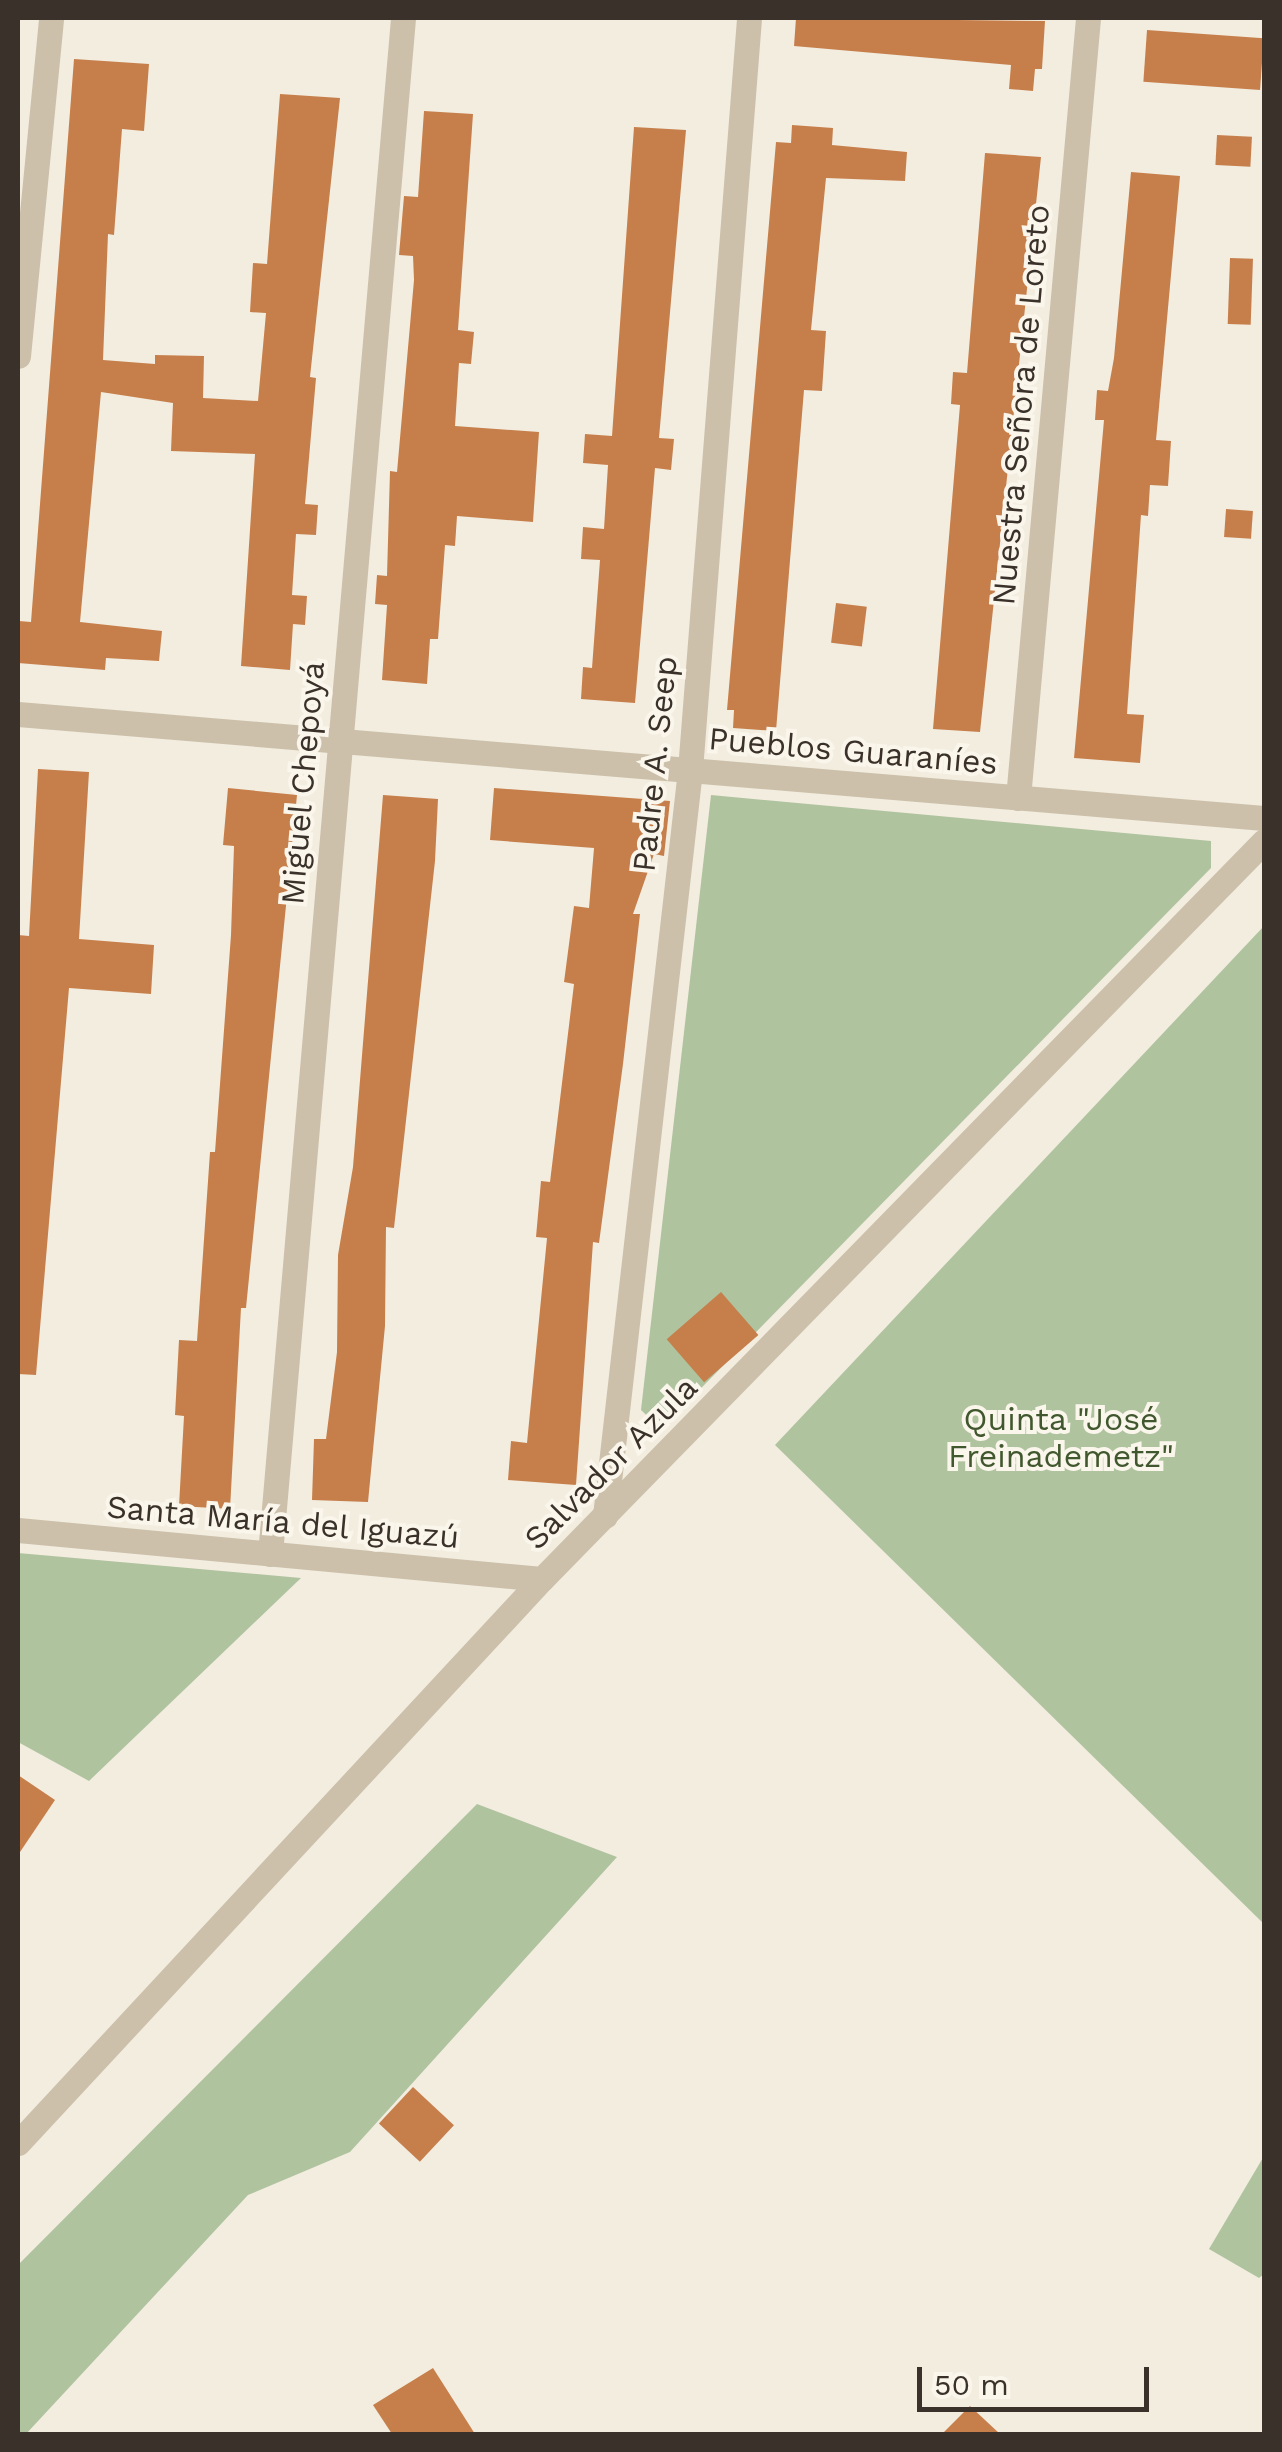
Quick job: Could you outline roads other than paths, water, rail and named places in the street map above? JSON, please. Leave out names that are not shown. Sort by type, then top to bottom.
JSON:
[{"type":"street","points":[[18,356],[51,18]]},
{"type":"street","name":"Miguel Chepoyá","points":[[270,1554],[403,18]]},
{"type":"street","name":"Padre A. Seep","points":[[605,1516],[690,770],[750,18]]},
{"type":"street","name":"Nuestra Señora de Loreto","points":[[1018,798],[1088,18]]},
{"type":"street","name":"Pueblos Guaraníes","points":[[18,714],[1264,818]]},
{"type":"street","name":"Salvador Azula","points":[[18,2143],[542,1579],[1264,841]]},
{"type":"street","name":"Santa María del Iguazú","points":[[18,1530],[542,1579]]},
{"type":"park label","name":"Quinta \"José Freinademetz\"","points":[[1061,1438]]}]
